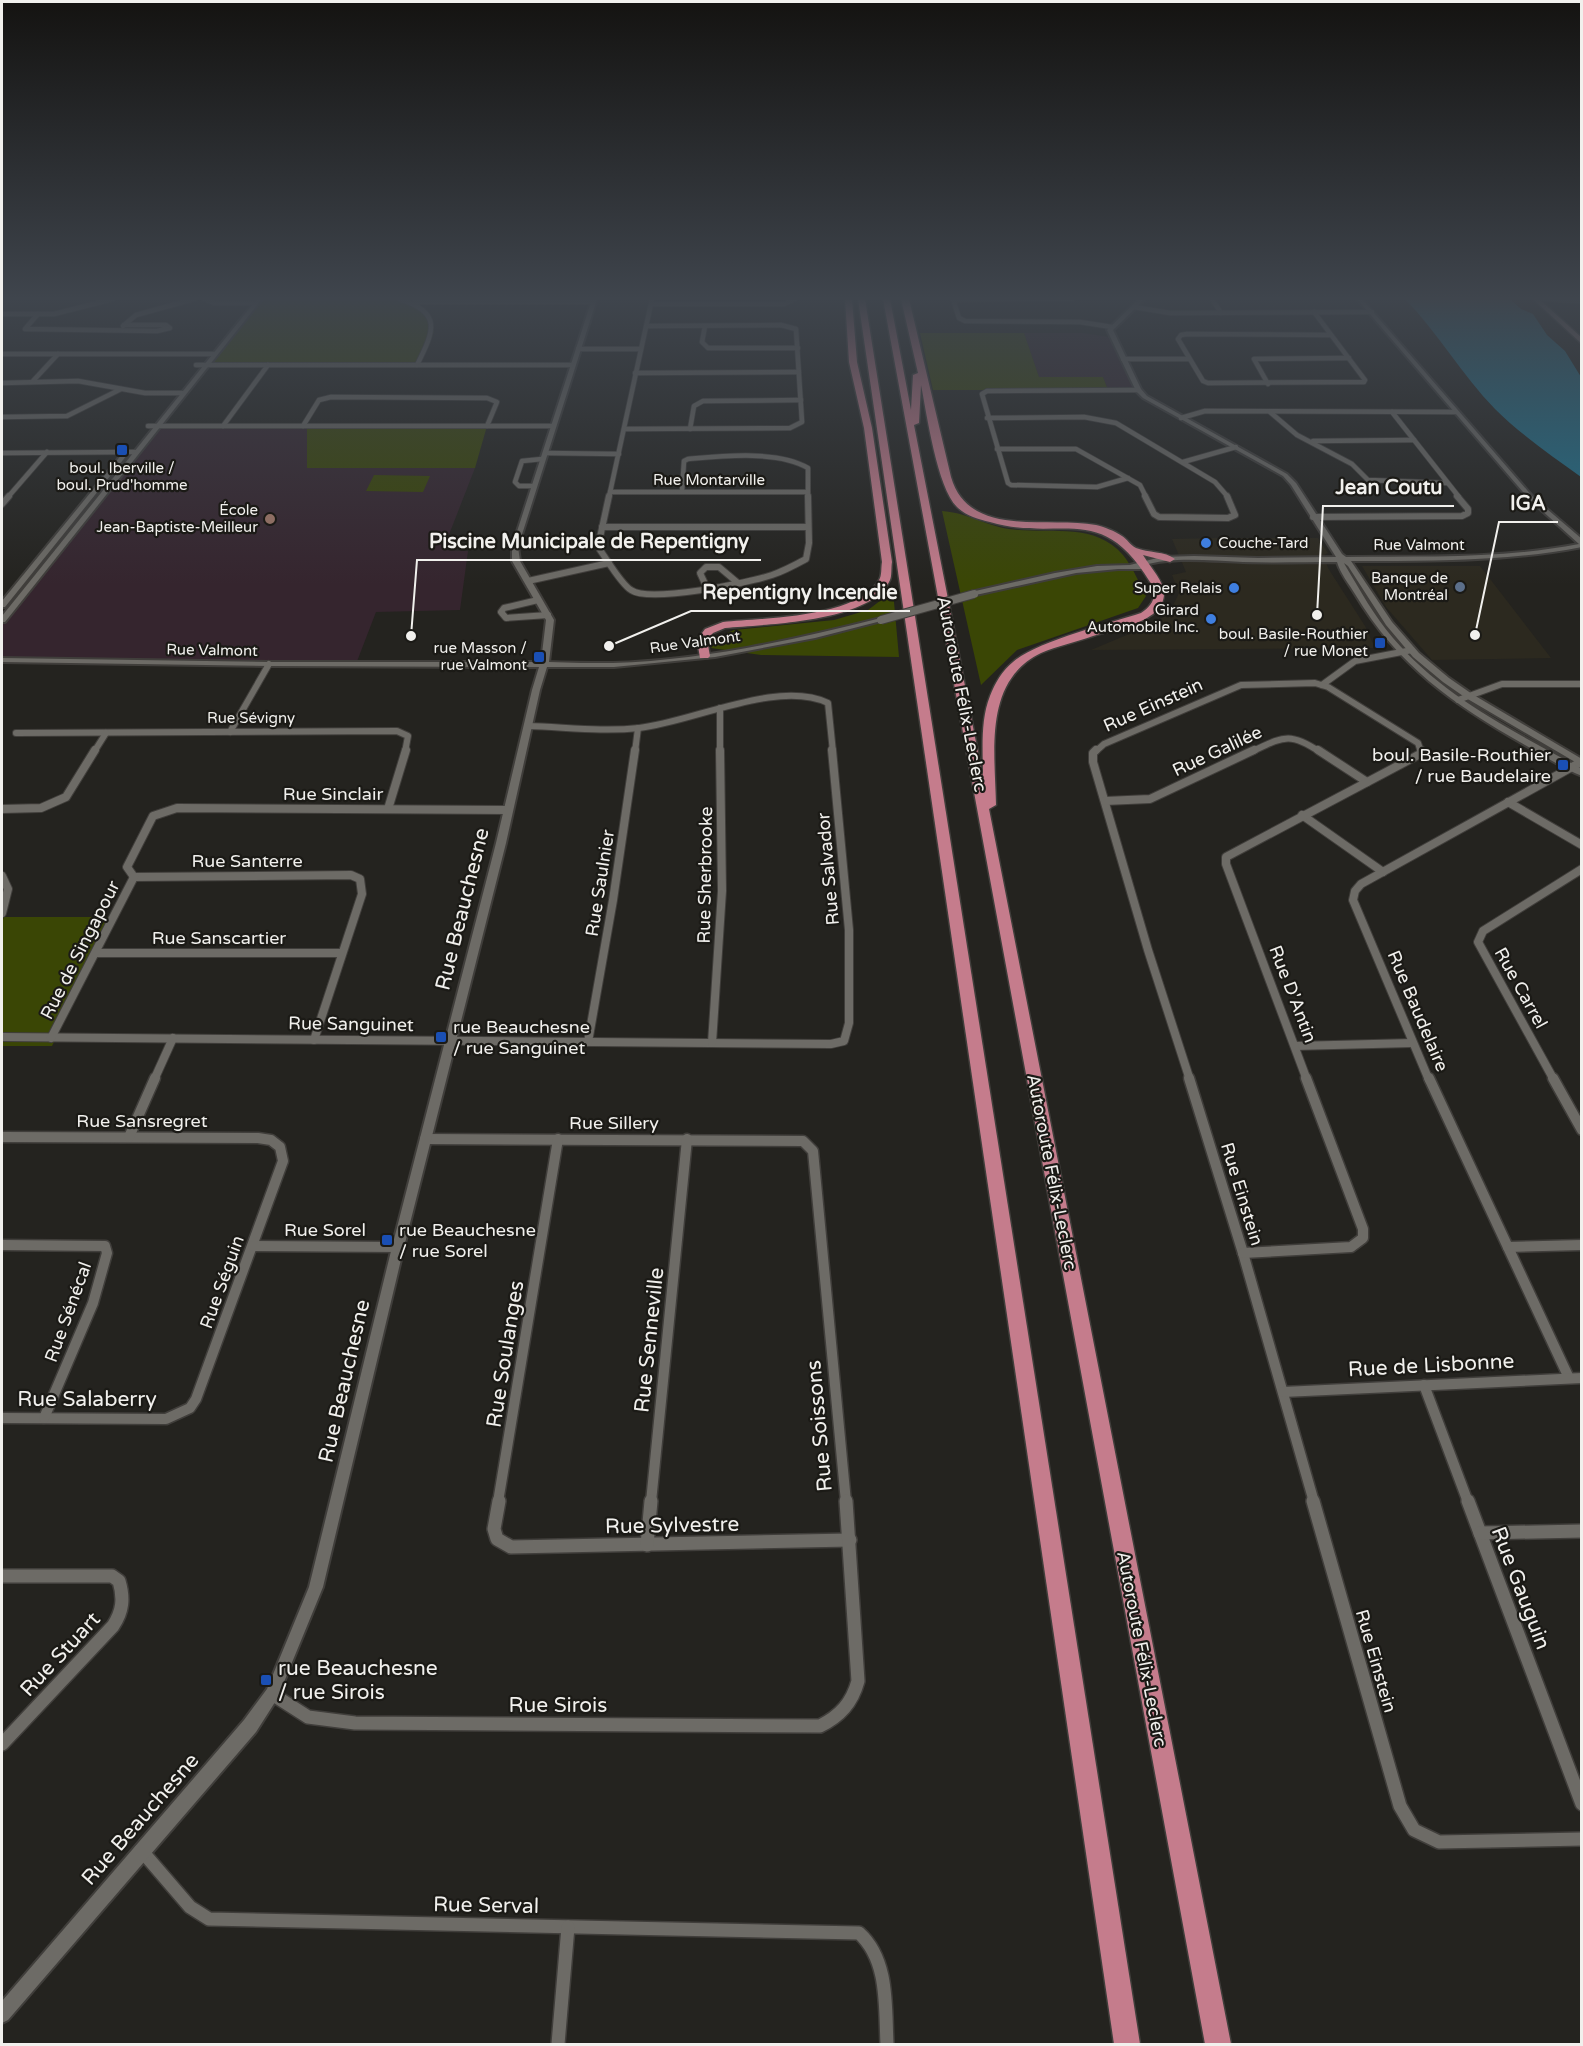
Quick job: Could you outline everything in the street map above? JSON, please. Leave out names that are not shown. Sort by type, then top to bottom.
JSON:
[{"type":"highway","points":[[704,656],[702,640],[715,628],[840,611],[870,596],[885,580],[887,562],[870,435],[861,394]]},
{"type":"highway","points":[[870,394],[880,421]]},
{"type":"highway","name":"Autoroute Félix-Leclerc","points":[[876,394],[1127,2044]]},
{"type":"highway","name":"Autoroute Félix-Leclerc","points":[[905,394],[1218,2044]]},
{"type":"highway","points":[[913,438],[917,394]]},
{"type":"highway","points":[[926,394],[948,486],[952,497],[960,505],[979,516],[1005,522],[1072,524],[1097,528],[1117,536],[1133,550],[1144,565],[1158,588],[1160,596],[1157,605],[1134,619],[1032,654],[1012,667],[1000,684],[992,706],[990,724],[990,838]]},
{"type":"highway","points":[[1133,550],[1170,560]]},
{"type":"street","points":[[2,417],[67,416],[110,394]]},
{"type":"street","points":[[2,605],[173,394]]},
{"type":"street","points":[[2,620],[181,394]]},
{"type":"street","points":[[223,426],[246,394]]},
{"type":"street","points":[[538,600],[504,608],[501,612],[506,618],[548,615],[514,554],[564,394]]},
{"type":"street","points":[[631,394],[599,546],[630,590],[636,594],[651,594],[738,583],[791,567],[806,559],[808,553],[808,468],[803,462],[783,458],[688,459],[684,461],[682,491]]},
{"type":"street","points":[[624,429],[795,427],[802,423],[801,394]]},
{"type":"street","points":[[982,394],[987,418],[1008,483],[1016,486],[1097,487],[1128,478]]},
{"type":"street","points":[[1142,394],[1285,475],[1294,484],[1341,558],[1351,565],[1389,623],[1412,650],[1440,676],[1469,696],[1581,762]]},
{"type":"street","points":[[1441,394],[1541,508],[1581,544]]},
{"type":"street","points":[[303,426],[319,400],[331,397],[492,399],[497,402],[487,426]]},
{"type":"street","points":[[690,429],[694,406],[703,401],[801,400]]},
{"type":"street","points":[[1181,418],[1205,411],[1456,412]]},
{"type":"street","points":[[1270,411],[1282,427],[1355,466],[1368,480],[1448,483]]},
{"type":"street","points":[[1313,517],[1465,515],[1468,513],[1468,509],[1392,412]]},
{"type":"street","points":[[987,418],[1083,417],[1108,420],[1183,462],[1220,486],[1236,512],[1232,516],[1159,517],[1154,514],[1140,485],[1076,449],[997,449]]},
{"type":"street","points":[[148,426],[554,426]]},
{"type":"street","points":[[1310,441],[1414,440]]},
{"type":"street","points":[[1183,462],[1236,447]]},
{"type":"street","points":[[2,504],[47,452]]},
{"type":"street","points":[[2,453],[135,453]]},
{"type":"street","points":[[534,486],[519,486],[515,482],[522,461],[544,456],[619,454]]},
{"type":"street","name":"Rue Montarville","points":[[610,492],[808,492]]},
{"type":"street","points":[[602,527],[808,527]]},
{"type":"street","name":"Rue Valmont","points":[[1144,565],[1341,558],[1498,558],[1535,555],[1581,544]]},
{"type":"street","points":[[1341,558],[1341,565],[1373,617],[1401,652],[1458,700],[1581,773]]},
{"type":"street","name":"Rue Valmont","points":[[2,660],[543,666],[624,664],[704,656],[792,641],[881,620],[974,594],[1047,578],[1170,560],[1255,560]]},
{"type":"street","points":[[528,581],[609,563]]},
{"type":"street","points":[[707,588],[700,573],[706,567],[719,567],[738,583]]},
{"type":"street","points":[[28,572],[39,572]]},
{"type":"street","name":"Rue Beauchesne","points":[[2,2014],[250,1726],[272,1694],[316,1587],[543,666],[550,630],[548,615]]},
{"type":"street","points":[[1322,685],[1349,664],[1412,650]]},
{"type":"street","points":[[230,732],[269,664]]},
{"type":"street","points":[[1458,700],[1502,684],[1581,684]]},
{"type":"street","name":"Rue Einstein","points":[[1322,685],[1241,685],[1104,744],[1093,753],[1094,762],[1148,950],[1243,1253],[1400,1806],[1413,1830],[1439,1842],[1581,1839]]},
{"type":"street","name":"Rue D'Antin","points":[[1243,1253],[1351,1247],[1363,1238],[1364,1229],[1226,864],[1226,857],[1232,852],[1418,757],[1422,749],[1418,743],[1322,685]]},
{"type":"street","name":"Rue Salvador","points":[[720,708],[768,699],[804,696],[820,697],[828,703],[849,930],[849,1023],[844,1041]]},
{"type":"street","points":[[528,726],[638,728],[671,723],[720,708]]},
{"type":"street","name":"Rue Sherbrooke","points":[[712,1043],[722,891],[720,708]]},
{"type":"street","name":"Rue Saulnier","points":[[588,1042],[613,900],[638,728]]},
{"type":"street","name":"Rue Sévigny","points":[[16,733],[397,731],[408,736],[409,739],[388,809]]},
{"type":"street","points":[[2,809],[41,808],[66,796],[106,733]]},
{"type":"street","name":"Rue Galilée","points":[[1106,801],[1150,799],[1274,741],[1292,737],[1304,741],[1367,782]]},
{"type":"street","name":"Rue Baudelaire","points":[[1569,1378],[1412,1043],[1353,900],[1358,886],[1581,762]]},
{"type":"street","points":[[1508,801],[1581,845]]},
{"type":"street","name":"Rue Sinclair","points":[[158,813],[177,808],[508,810]]},
{"type":"street","name":"Rue de Singapour","points":[[51,1038],[134,877],[128,867],[129,861],[153,816],[158,813]]},
{"type":"street","points":[[1302,815],[1383,872]]},
{"type":"street","name":"Rue Carrel","points":[[1581,869],[1483,931],[1478,942],[1581,1130]]},
{"type":"street","name":"Rue Santerre","points":[[134,877],[351,875],[360,879],[362,894],[341,953]]},
{"type":"street","points":[[2,876],[5,879],[8,896],[2,913]]},
{"type":"street","name":"Rue Sanscartier","points":[[96,953],[341,953]]},
{"type":"street","points":[[314,1040],[341,953]]},
{"type":"street","name":"Rue Sanguinet","points":[[2,1037],[831,1044],[844,1041]]},
{"type":"street","points":[[129,1137],[173,1038]]},
{"type":"street","points":[[1296,1046],[1412,1043]]},
{"type":"street","name":"Rue Sansregret","points":[[2,1137],[258,1138],[271,1140],[280,1147]]},
{"type":"street","name":"Rue Sillery","points":[[425,1139],[803,1141]]},
{"type":"street","name":"Rue Soulanges","points":[[497,1539],[494,1530],[558,1139]]},
{"type":"street","name":"Rue Senneville","points":[[647,1545],[687,1139]]},
{"type":"street","name":"Rue Soissons","points":[[803,1141],[813,1150],[850,1540],[858,1681],[854,1698],[846,1709]]},
{"type":"street","name":"Rue Séguin","points":[[172,1418],[190,1408],[196,1399],[283,1161],[280,1147]]},
{"type":"street","name":"Rue Sénécal","points":[[2,1245],[105,1246],[107,1253],[93,1304],[44,1418]]},
{"type":"street","points":[[1508,1246],[1581,1245]]},
{"type":"street","name":"Rue Sorel","points":[[253,1246],[398,1247]]},
{"type":"street","name":"Rue de Lisbonne","points":[[1283,1392],[1581,1378]]},
{"type":"street","name":"Rue Gauguin","points":[[1424,1385],[1581,1804]]},
{"type":"street","name":"Rue Salaberry","points":[[2,1418],[172,1418]]},
{"type":"street","points":[[1480,1533],[1581,1531]]},
{"type":"street","name":"Rue Sylvestre","points":[[497,1539],[511,1547],[524,1548],[850,1540]]},
{"type":"street","name":"Rue Stuart","points":[[2,1576],[112,1576],[119,1581],[123,1603],[120,1618],[2,1744]]},
{"type":"street","name":"Rue Sirois","points":[[272,1694],[308,1717],[355,1723],[820,1726],[835,1719],[846,1709]]},
{"type":"street","name":"Rue Serval","points":[[141,1850],[190,1907],[209,1918],[859,1933],[867,1937],[880,1966],[887,2044]]},
{"type":"street","points":[[558,2044],[568,1927]]},
{"type":"shaded area","name":"École Jean-Baptiste-Meilleur","points":[[307,428],[308,468],[475,468],[443,550],[468,551],[460,610],[376,612],[356,664],[2,660],[2,620],[40,570],[160,429]]},
{"type":"shaded area","points":[[1318,538],[1328,553],[1324,555],[1328,568],[1365,626],[1375,648],[1091,650],[1141,629],[1169,614],[1179,593],[1172,575],[1186,572],[1172,539]]},
{"type":"shaded area","points":[[1362,566],[1480,566],[1551,658],[1432,660],[1386,607]]},
{"type":"green space","points":[[487,426],[475,468],[307,468],[307,428]]},
{"type":"green space","points":[[374,475],[430,476],[423,492],[366,491]]},
{"type":"green space","points":[[942,511],[1009,529],[1084,533],[1098,537],[1111,544],[1123,555],[1146,596],[1138,608],[1017,650],[981,685]]},
{"type":"green space","points":[[893,591],[899,657],[761,655],[711,648],[720,636],[734,630],[834,620],[868,610]]},
{"type":"green space","points":[[4,917],[117,917],[52,1046],[2,1046],[2,921]]},
{"type":"water","points":[[1483,394],[1581,394],[1581,477],[1526,436],[1495,409]]},
{"type":"place","name":"boul. Iberville / boul. Prud'homme","points":[[122,450]]},
{"type":"place","name":"École Jean-Baptiste-Meilleur","points":[[270,519]]},
{"type":"place","name":"Couche-Tard","points":[[1206,543]]},
{"type":"place","name":"Banque de Montréal","points":[[1460,587]]},
{"type":"place","name":"Super Relais","points":[[1234,588]]},
{"type":"place","name":"Jean Coutu","points":[[1317,615]]},
{"type":"place","name":"Girard Automobile Inc.","points":[[1211,619]]},
{"type":"place","name":"IGA","points":[[1475,635]]},
{"type":"place","name":"Piscine Municipale de Repentigny","points":[[411,636]]},
{"type":"place","name":"boul. Basile-Routhier / rue Monet","points":[[1380,643]]},
{"type":"place","name":"Repentigny Incendie","points":[[609,646]]},
{"type":"place","name":"rue Masson / rue Valmont","points":[[539,657]]},
{"type":"place","name":"boul. Basile-Routhier / rue Baudelaire","points":[[1563,765]]},
{"type":"place","name":"rue Beauchesne / rue Sanguinet","points":[[441,1037]]},
{"type":"place","name":"rue Beauchesne / rue Sorel","points":[[387,1240]]},
{"type":"place","name":"rue Beauchesne / rue Sirois","points":[[266,1680]]}]
